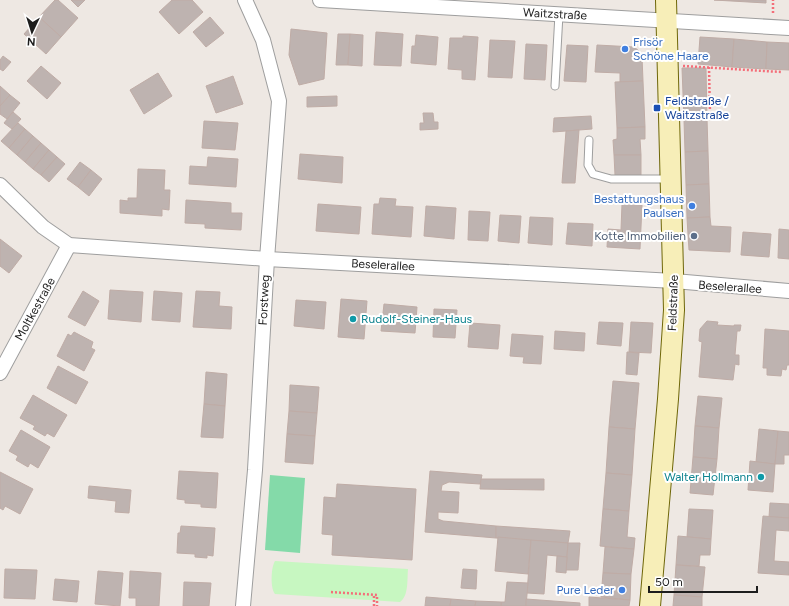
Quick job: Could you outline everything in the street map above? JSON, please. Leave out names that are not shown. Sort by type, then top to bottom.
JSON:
[{"type":"street","name":"Forstweg","points":[[243,606],[255,470],[267,259],[279,101],[263,40],[245,0]]},
{"type":"street","name":"Waitzstraße","points":[[320,0],[484,5],[559,14],[789,28]]},
{"type":"street","name":"Feldstraße","points":[[650,606],[668,400],[674,282],[666,0]]},
{"type":"street","points":[[0,185],[43,227],[69,245]]},
{"type":"street","name":"Beselerallee","points":[[69,245],[267,259],[674,282],[789,291]]},
{"type":"street","name":"Moltkestraße","points":[[0,372],[69,245]]},
{"type":"lane","points":[[556,86],[559,14]]},
{"type":"lane","points":[[589,140],[588,165],[593,174],[597,176],[611,179],[671,179]]},
{"type":"path","points":[[668,65],[709,66],[781,72]]},
{"type":"path","points":[[709,66],[710,114]]},
{"type":"path","points":[[331,592],[377,595],[375,606]]},
{"type":"green space","points":[[270,475],[305,478],[300,553],[265,550]]},
{"type":"green space","points":[[275,561],[408,569],[405,596],[400,602],[275,594],[272,587],[272,578]]},
{"type":"building","points":[[55,0],[58,0],[78,18],[61,37],[39,17]]},
{"type":"building","points":[[71,0],[85,0],[78,7]]},
{"type":"building","points":[[172,0],[192,0],[203,12],[179,34],[159,12]]},
{"type":"building","points":[[714,0],[766,0],[766,3]]},
{"type":"building","points":[[39,17],[61,37],[46,54],[24,34]]},
{"type":"building","points":[[210,17],[224,33],[206,47],[193,32]]},
{"type":"building","points":[[291,29],[327,33],[324,79],[299,85],[289,55]]},
{"type":"building","points":[[376,32],[403,34],[401,66],[374,65]]},
{"type":"building","points":[[338,34],[350,34],[348,65],[336,65]]},
{"type":"building","points":[[350,34],[363,35],[362,66],[348,65]]},
{"type":"building","points":[[416,35],[438,37],[436,65],[411,63],[412,46],[415,46]]},
{"type":"building","points":[[463,36],[478,37],[475,80],[462,79],[462,70],[448,69],[450,38],[463,38]]},
{"type":"building","points":[[700,37],[734,39],[732,67],[698,64]]},
{"type":"building","points":[[734,39],[767,42],[766,69],[732,67]]},
{"type":"building","points":[[490,40],[515,41],[512,78],[488,77]]},
{"type":"building","points":[[767,42],[789,43],[789,70],[766,69]]},
{"type":"building","points":[[526,44],[547,45],[545,80],[524,79]]},
{"type":"building","points":[[567,45],[588,46],[586,82],[564,81]]},
{"type":"building","points":[[597,45],[634,47],[639,51],[642,57],[643,81],[620,82],[620,73],[595,72]]},
{"type":"building","points":[[3,56],[11,62],[3,71],[0,69],[0,60]]},
{"type":"building","points":[[41,66],[61,83],[47,99],[27,81]]},
{"type":"building","points":[[682,68],[706,68],[707,119],[684,120]]},
{"type":"building","points":[[158,73],[172,96],[144,114],[130,90]]},
{"type":"building","points":[[233,76],[243,104],[216,113],[206,86]]},
{"type":"building","points":[[643,81],[645,127],[617,128],[615,82]]},
{"type":"building","points":[[0,86],[10,95],[0,106]]},
{"type":"building","points":[[10,95],[20,103],[7,119],[0,114],[0,106]]},
{"type":"building","points":[[337,96],[337,106],[307,107],[307,97]]},
{"type":"building","points":[[13,112],[21,119],[12,129],[4,123]]},
{"type":"building","points":[[423,113],[433,113],[434,122],[438,122],[438,129],[420,130],[420,123],[424,123]]},
{"type":"building","points":[[591,116],[592,129],[553,132],[554,118]]},
{"type":"building","points":[[707,119],[708,151],[685,152],[684,120]]},
{"type":"building","points":[[204,121],[238,123],[235,150],[202,148]]},
{"type":"building","points":[[18,123],[25,129],[9,148],[1,141]]},
{"type":"building","points":[[645,127],[645,139],[640,139],[641,155],[614,155],[613,140],[617,139],[617,128]]},
{"type":"building","points":[[25,129],[33,136],[17,155],[9,148]]},
{"type":"building","points":[[579,130],[575,183],[562,183],[566,131]]},
{"type":"building","points":[[33,136],[41,143],[25,162],[17,155]]},
{"type":"building","points":[[41,143],[49,150],[33,169],[25,162]]},
{"type":"building","points":[[49,150],[57,157],[41,175],[33,169]]},
{"type":"building","points":[[708,151],[709,184],[686,185],[685,152]]},
{"type":"building","points":[[300,154],[343,157],[342,183],[298,179]]},
{"type":"building","points":[[614,155],[641,155],[641,175],[615,175]]},
{"type":"building","points":[[57,157],[65,164],[49,182],[41,175]]},
{"type":"building","points":[[208,157],[238,159],[236,187],[189,184],[190,166],[207,167]]},
{"type":"building","points":[[80,162],[91,170],[78,187],[67,179]]},
{"type":"building","points":[[138,169],[165,170],[164,190],[170,190],[169,210],[162,209],[162,216],[120,213],[120,200],[128,201],[128,198],[137,198]]},
{"type":"building","points":[[91,170],[102,179],[89,196],[78,187]]},
{"type":"building","points":[[709,184],[710,217],[687,218],[686,185]]},
{"type":"building","points":[[380,198],[396,199],[395,206],[413,207],[411,237],[372,234],[374,204],[379,204]]},
{"type":"building","points":[[186,200],[231,203],[231,213],[242,213],[241,230],[205,228],[205,224],[185,223]]},
{"type":"building","points":[[318,204],[361,207],[359,234],[316,231]]},
{"type":"building","points":[[622,204],[642,205],[640,249],[607,247],[608,229],[621,230]]},
{"type":"building","points":[[426,206],[456,208],[454,239],[424,236]]},
{"type":"building","points":[[469,211],[490,212],[488,241],[468,240]]},
{"type":"building","points":[[500,215],[521,216],[519,243],[498,241]]},
{"type":"building","points":[[530,217],[553,218],[552,245],[528,243]]},
{"type":"building","points":[[710,217],[711,226],[731,227],[730,252],[689,250],[687,218]]},
{"type":"building","points":[[568,223],[593,224],[592,246],[566,244]]},
{"type":"building","points":[[779,229],[789,230],[789,259],[778,258]]},
{"type":"building","points":[[743,232],[771,234],[769,257],[741,255]]},
{"type":"building","points":[[0,239],[22,256],[9,273],[0,266]]},
{"type":"building","points":[[110,290],[143,292],[141,322],[108,319]]},
{"type":"building","points":[[83,291],[99,301],[85,326],[68,317]]},
{"type":"building","points":[[154,291],[182,293],[180,322],[152,320]]},
{"type":"building","points":[[196,291],[220,292],[219,306],[232,307],[231,329],[193,327]]},
{"type":"building","name":"Rudolf-Steiner-Haus","points":[[341,299],[367,301],[364,339],[338,337]]},
{"type":"building","points":[[296,300],[326,302],[324,329],[294,326]]},
{"type":"building","points":[[384,304],[417,307],[415,333],[381,331]]},
{"type":"building","points":[[434,309],[457,310],[455,338],[433,337]]},
{"type":"building","points":[[707,321],[718,322],[717,325],[741,325],[740,331],[737,331],[735,355],[739,355],[739,365],[735,364],[733,380],[699,377],[702,342],[699,341],[700,329]]},
{"type":"building","points":[[599,322],[623,323],[621,346],[597,344]]},
{"type":"building","points":[[631,322],[653,323],[651,353],[629,352]]},
{"type":"building","points":[[470,323],[500,325],[498,349],[468,347]]},
{"type":"building","points":[[765,329],[789,331],[789,365],[787,365],[786,370],[782,369],[781,376],[767,375],[767,368],[763,368]]},
{"type":"building","points":[[555,331],[585,333],[584,351],[554,349]]},
{"type":"building","points":[[74,332],[93,342],[91,348],[95,350],[84,371],[57,356],[68,334],[71,336]]},
{"type":"building","points":[[512,334],[543,336],[541,364],[523,363],[524,357],[510,356]]},
{"type":"building","points":[[627,352],[639,353],[637,375],[626,374]]},
{"type":"building","points":[[58,366],[88,382],[76,404],[47,388]]},
{"type":"building","points":[[206,372],[227,374],[225,406],[204,404]]},
{"type":"building","points":[[613,381],[639,383],[635,429],[609,427]]},
{"type":"building","points":[[290,385],[319,387],[317,413],[289,411]]},
{"type":"building","points":[[33,395],[67,415],[54,437],[47,433],[45,436],[33,429],[35,426],[20,418]]},
{"type":"building","points":[[698,396],[722,398],[719,428],[695,426]]},
{"type":"building","points":[[204,404],[225,406],[223,438],[201,437]]},
{"type":"building","points":[[289,411],[317,413],[315,436],[287,434]]},
{"type":"building","points":[[695,426],[719,428],[717,459],[693,457]]},
{"type":"building","points":[[609,427],[635,429],[632,475],[606,473]]},
{"type":"building","points":[[759,429],[778,431],[775,464],[756,462]]},
{"type":"building","points":[[21,430],[50,447],[38,468],[30,463],[28,467],[16,460],[18,456],[9,451]]},
{"type":"building","points":[[778,431],[789,432],[789,455],[784,455],[784,464],[775,464]]},
{"type":"building","points":[[287,434],[315,436],[313,464],[285,462]]},
{"type":"building","points":[[693,457],[717,459],[713,495],[690,493]]},
{"type":"building","name":"Walter Hollmann","points":[[750,461],[775,464],[773,492],[748,490]]},
{"type":"building","points":[[179,471],[218,473],[216,508],[201,507],[201,504],[185,503],[185,500],[177,499]]},
{"type":"building","points":[[430,471],[482,475],[480,484],[449,482],[442,485],[441,491],[459,492],[458,513],[438,512],[438,519],[443,521],[496,526],[496,538],[425,532]]},
{"type":"building","points":[[0,472],[33,489],[20,514],[5,506],[3,510],[0,508]]},
{"type":"building","points":[[606,473],[632,475],[629,511],[603,509]]},
{"type":"building","points":[[481,479],[544,479],[544,490],[480,489]]},
{"type":"building","points":[[337,484],[416,489],[412,560],[332,555],[333,535],[322,534],[324,497],[336,498]]},
{"type":"building","points":[[89,486],[131,490],[129,513],[115,512],[116,501],[88,498]]},
{"type":"building","points":[[770,503],[789,504],[789,518],[769,517]]},
{"type":"building","points":[[603,509],[629,511],[627,537],[635,538],[634,549],[600,546]]},
{"type":"building","points":[[689,509],[713,510],[711,539],[687,537]]},
{"type":"building","points":[[763,516],[789,518],[789,531],[776,530],[774,561],[789,562],[789,575],[758,573]]},
{"type":"building","points":[[181,526],[215,528],[213,556],[207,555],[207,558],[195,557],[195,554],[177,553],[178,533],[180,533]]},
{"type":"building","points":[[496,526],[570,531],[568,543],[496,538]]},
{"type":"building","points":[[678,536],[711,539],[710,555],[700,555],[699,566],[676,565]]},
{"type":"building","points":[[498,537],[531,540],[528,574],[495,571]]},
{"type":"building","points":[[531,540],[568,543],[567,557],[547,555],[544,594],[527,593]]},
{"type":"building","points":[[568,543],[580,543],[578,570],[566,570]]},
{"type":"building","points":[[605,547],[634,549],[631,574],[603,573]]},
{"type":"building","points":[[557,556],[567,557],[566,573],[556,572]]},
{"type":"building","points":[[676,565],[705,567],[702,597],[674,595]]},
{"type":"building","points":[[5,569],[37,570],[35,599],[4,598]]},
{"type":"building","points":[[463,569],[477,570],[476,589],[461,588]]},
{"type":"building","points":[[98,571],[123,573],[120,606],[95,604]]},
{"type":"building","points":[[130,571],[161,573],[159,606],[136,606],[136,598],[129,598]]},
{"type":"building","points":[[603,573],[631,574],[630,600],[601,597]]},
{"type":"building","points":[[55,579],[79,581],[77,602],[53,600]]},
{"type":"building","points":[[184,582],[211,583],[209,606],[183,606]]},
{"type":"building","points":[[507,582],[528,583],[526,606],[501,606],[501,602],[505,602]]},
{"type":"building","points":[[674,595],[702,597],[702,606],[673,606]]},
{"type":"building","points":[[426,597],[451,599],[450,606],[425,606]]},
{"type":"building","points":[[589,597],[630,600],[629,606],[589,606]]},
{"type":"building","points":[[451,599],[476,601],[475,606],[450,606]]},
{"type":"building","points":[[526,599],[580,603],[580,606],[526,606]]},
{"type":"building","points":[[476,601],[501,602],[501,606],[475,606]]},
{"type":"place","name":"Frisör Schöne Haare","points":[[625,49]]},
{"type":"place","name":"Feldstraße / Waitzstraße","points":[[657,108]]},
{"type":"place","name":"Bestattungshaus Paulsen","points":[[692,206]]},
{"type":"place","name":"Kotte Immobilien","points":[[694,236]]},
{"type":"place","name":"Rudolf-Steiner-Haus","points":[[353,319]]},
{"type":"place","name":"Walter Hollmann","points":[[761,477]]},
{"type":"place","name":"Pure Leder","points":[[622,590]]}]
